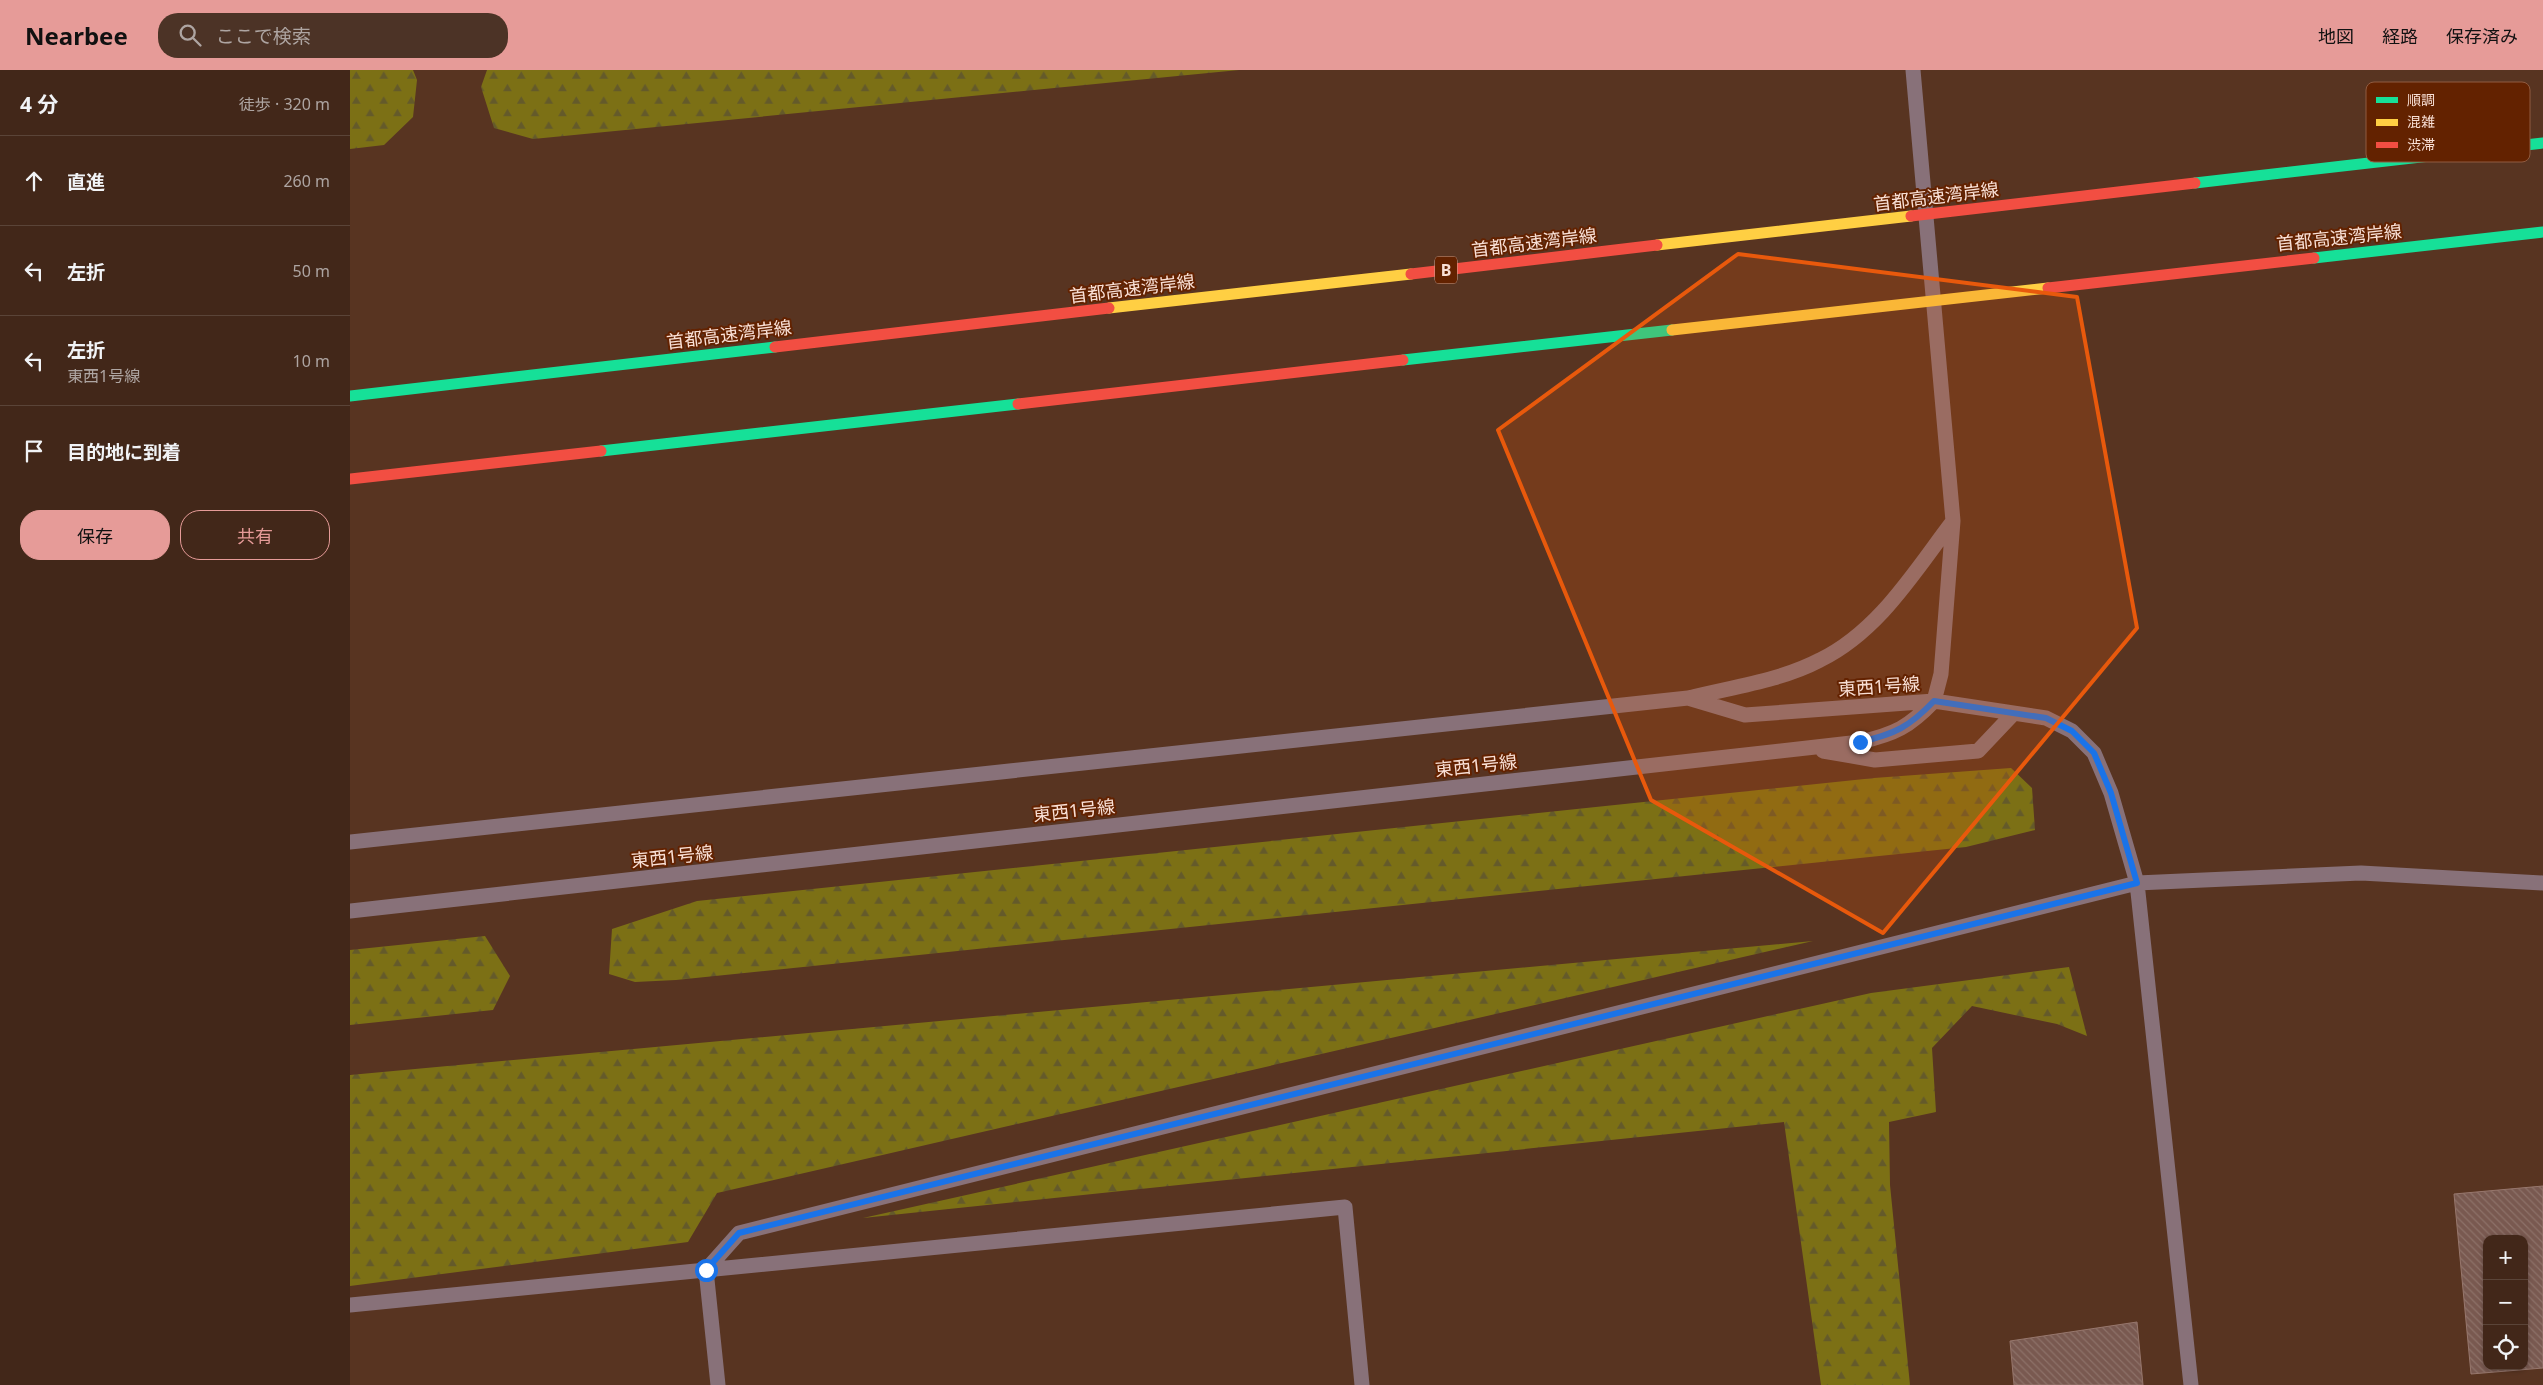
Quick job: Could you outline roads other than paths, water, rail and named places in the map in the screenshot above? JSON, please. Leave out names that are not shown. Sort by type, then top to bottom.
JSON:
[{"type":"highway","name":"首都高速湾岸線","points":[[2530,144],[2543,143]]},
{"type":"highway","name":"首都高速湾岸線","points":[[350,396],[2378,162]]},
{"type":"highway","name":"首都高速湾岸線","points":[[350,479],[2543,232]]},
{"type":"lane","points":[[1913,70],[1953,522],[1941,674],[1934,701],[2046,718],[2063,726],[2072,731],[2094,753],[2111,793],[2137,883],[2190,1385]]},
{"type":"lane","points":[[1688,698],[1778,676],[1828,656],[1855,637],[1884,612],[1953,522]]},
{"type":"lane","name":"東西1号線","points":[[350,842],[1688,698],[1744,715],[1934,701]]},
{"type":"lane","name":"東西1号線","points":[[350,911],[1860,742],[1891,734],[1917,719],[1934,701]]},
{"type":"lane","points":[[1802,747],[1875,760],[1978,751],[2013,714]]},
{"type":"lane","points":[[718,1385],[706,1270],[739,1233],[2137,883],[2362,873],[2543,883]]},
{"type":"lane","points":[[350,1306],[1345,1207],[1362,1385]]}]
